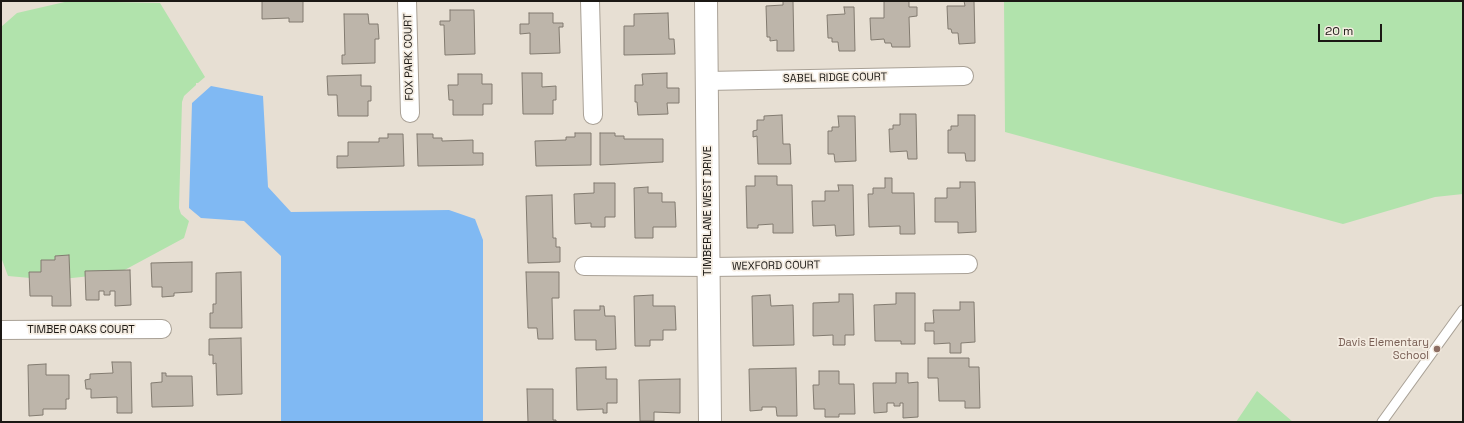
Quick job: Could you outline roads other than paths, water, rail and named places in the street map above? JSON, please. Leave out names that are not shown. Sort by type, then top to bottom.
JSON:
[{"type":"street","name":"FOX PARK COURT","points":[[407,1],[410,113]]},
{"type":"street","points":[[590,1],[593,115]]},
{"type":"street","name":"TIMBERLANE WEST DRIVE","points":[[706,1],[710,422]]},
{"type":"street","name":"SABEL RIDGE COURT","points":[[707,81],[964,76]]},
{"type":"street","name":"WEXFORD COURT","points":[[584,266],[708,267],[968,264]]},
{"type":"street","name":"TIMBER OAKS COURT","points":[[1,330],[162,330]]},
{"type":"lane","points":[[1382,422],[1463,310]]},
{"type":"water","points":[[211,86],[263,96],[268,187],[291,212],[449,210],[475,219],[483,240],[483,422],[281,422],[281,256],[244,221],[201,218],[189,208],[192,103]]},
{"type":"place","name":"Davis Elementary School","points":[[1437,349]]}]
